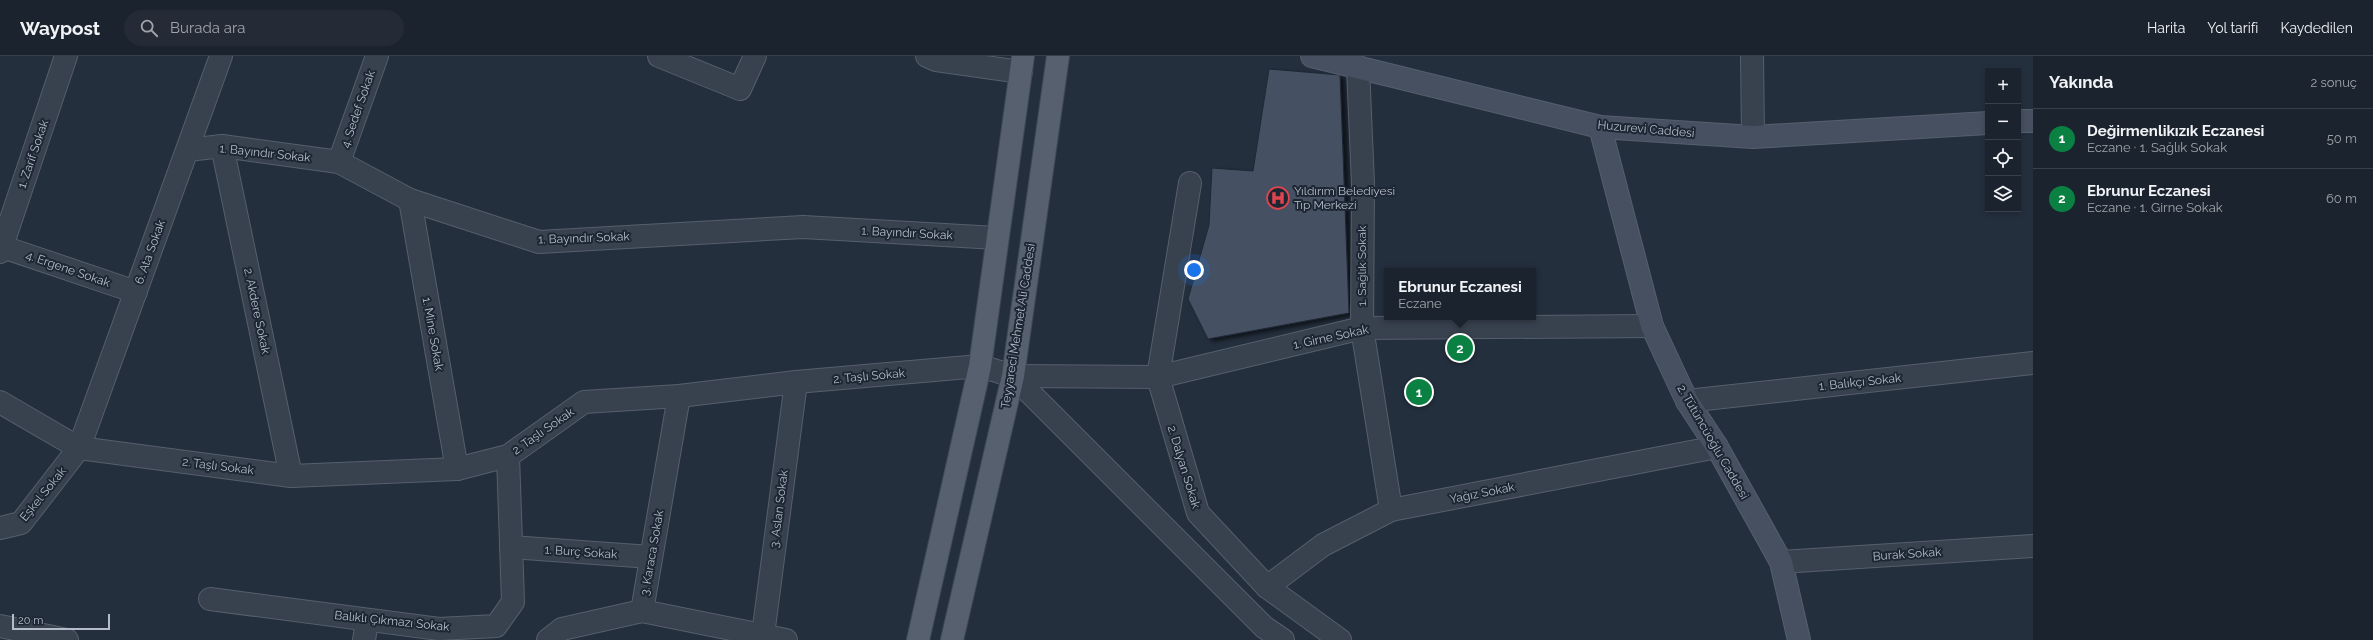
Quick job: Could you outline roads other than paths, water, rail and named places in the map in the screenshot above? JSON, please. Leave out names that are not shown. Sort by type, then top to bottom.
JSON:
[{"type":"main road","name":"Teyyareci Mehmet Ali Caddesi","points":[[952,640],[1013,376],[1058,56]]},
{"type":"main road","points":[[918,640],[980,366],[1022,64]]},
{"type":"street","name":"1. Zarif Sokak","points":[[1,248],[66,56]]},
{"type":"street","name":"6. Ata Sokak","points":[[79,448],[221,56]]},
{"type":"street","name":"4. Sedef Sokak","points":[[339,162],[377,56]]},
{"type":"street","points":[[659,56],[740,88],[755,56]]},
{"type":"street","points":[[927,56],[936,60],[1022,64]]},
{"type":"street","name":"Huzurevi Caddesi","points":[[1312,56],[1600,126],[1753,137],[1985,123]]},
{"type":"street","points":[[1752,56],[1753,137]]},
{"type":"street","name":"1. Sağlık Sokak","points":[[1358,67],[1363,184],[1362,328],[1391,510]]},
{"type":"street","points":[[2021,121],[2033,120]]},
{"type":"street","name":"2. Tütüncüoğlu Caddesi","points":[[1600,126],[1652,326],[1687,401],[1717,447],[1781,562],[1799,640]]},
{"type":"street","name":"1. Bayındır Sokak","points":[[188,150],[222,146],[339,162],[410,200],[539,242],[803,227],[997,238]]},
{"type":"street","name":"2. Akdere Sokak","points":[[222,146],[291,476]]},
{"type":"street","points":[[980,366],[1013,376],[1158,377],[1190,183]]},
{"type":"street","name":"1. Mine Sokak","points":[[410,200],[457,469]]},
{"type":"street","name":"4. Ergene Sokak","points":[[1,248],[136,292]]},
{"type":"street","name":"1. Girne Sokak","points":[[1158,377],[1362,328],[1652,326]]},
{"type":"street","name":"1. Balıkçı Sokak","points":[[1687,401],[2033,363]]},
{"type":"street","name":"2. Taşlı Sokak","points":[[0,402],[79,448],[291,476],[457,469],[508,456],[584,402],[679,396],[796,382],[980,366]]},
{"type":"street","points":[[1013,376],[1258,622],[1283,640]]},
{"type":"street","name":"2. Dalyan Sokak","points":[[1158,377],[1198,513],[1267,587],[1340,640]]},
{"type":"street","name":"3. Aslan Sokak","points":[[763,635],[796,382]]},
{"type":"street","name":"3. Karaca Sokak","points":[[548,640],[562,629],[642,611],[679,396]]},
{"type":"street","name":"Yağız Sokak","points":[[1267,587],[1323,545],[1391,510],[1717,447]]},
{"type":"street","name":"Eşkel Sokak","points":[[0,528],[21,524],[79,448]]},
{"type":"street","name":"Balıklı Çıkmazı Sokak","points":[[210,598],[366,630],[496,626],[513,602],[508,456]]},
{"type":"street","name":"Burak Sokak","points":[[1781,562],[2033,546]]},
{"type":"street","name":"1. Burç Sokak","points":[[511,547],[651,558]]},
{"type":"street","points":[[642,611],[786,640]]},
{"type":"street","points":[[0,626],[67,640]]},
{"type":"place","name":"Yıldırım Belediyesi Tıp Merkezi","points":[[1278,198]]},
{"type":"place","name":"Ebrunur Eczanesi","points":[[1460,348]]},
{"type":"place","name":"Değirmenlikızık Eczanesi","points":[[1419,392]]}]
